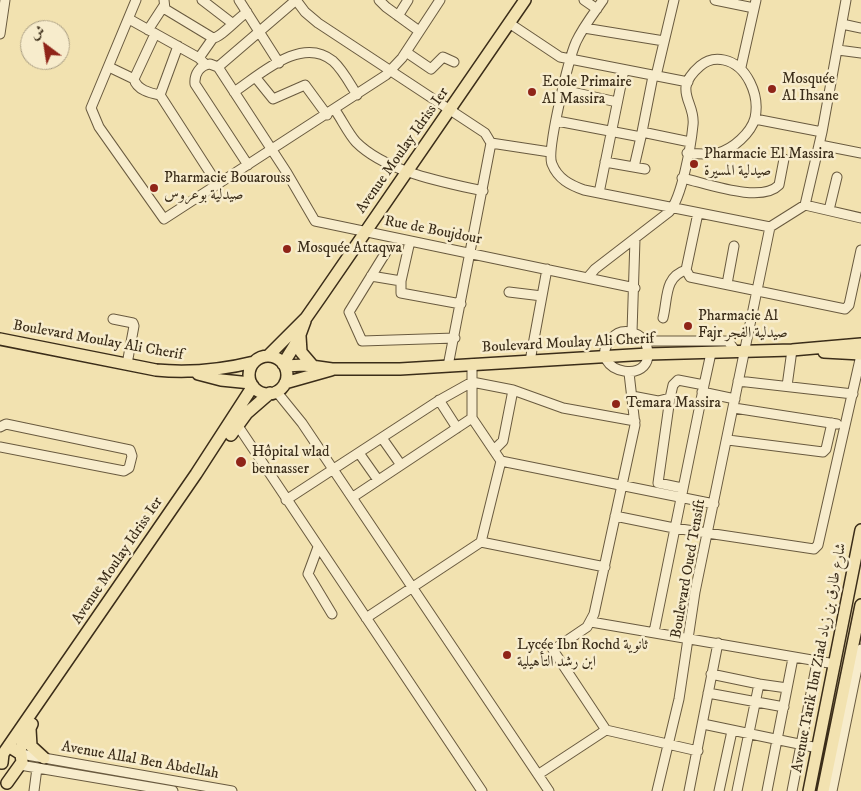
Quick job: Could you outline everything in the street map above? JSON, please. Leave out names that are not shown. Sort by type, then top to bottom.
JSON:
[{"type":"main road","name":"Avenue Moulay Idriss Ier","points":[[306,318],[525,0]]},
{"type":"main road","points":[[284,365],[306,318]]},
{"type":"main road","points":[[268,356],[279,359],[284,365],[285,383],[273,392],[260,392],[252,385],[249,373],[254,362],[268,356],[306,318]]},
{"type":"main road","points":[[300,334],[301,352],[313,366]]},
{"type":"main road","name":"Boulevard Moulay Ali Cherif","points":[[4,340],[127,364],[191,372],[221,380],[252,385]]},
{"type":"main road","name":"Boulevard Moulay Ali Cherif","points":[[805,350],[861,344]]},
{"type":"main road","name":"Boulevard Moulay Ali Cherif","points":[[284,365],[332,369],[448,366],[648,354],[792,350],[861,355]]},
{"type":"main road","name":"Boulevard Moulay Ali Cherif","points":[[191,372],[254,362]]},
{"type":"main road","name":"Boulevard Moulay Ali Cherif","points":[[285,383],[332,369]]},
{"type":"main road","name":"Avenue Moulay Idriss Ier","points":[[9,759],[224,433],[252,385]]},
{"type":"main road","name":"Avenue Moulay Idriss Ier","points":[[9,759],[238,426],[256,404],[273,392]]},
{"type":"main road","name":"Avenue Tarik Ibn Ziad شارع طارق بن زياد","points":[[809,791],[861,530]]},
{"type":"main road","name":"Avenue Tarik Ibn Ziad شارع طارق بن زياد","points":[[823,791],[861,605]]},
{"type":"main road","points":[[30,727],[31,746],[44,758]]},
{"type":"main road","points":[[5,785],[9,759]]},
{"type":"street","points":[[0,34],[1,13],[5,0]]},
{"type":"street","points":[[136,0],[109,67],[92,102],[92,116],[160,216],[164,219],[169,218],[357,96],[391,71],[406,52],[440,0]]},
{"type":"street","points":[[239,0],[279,63]]},
{"type":"street","points":[[129,19],[202,61],[218,67],[296,0],[305,12],[318,23],[485,133],[491,143],[455,338],[448,366]]},
{"type":"street","points":[[380,0],[398,16],[419,30]]},
{"type":"street","points":[[398,16],[408,0]]},
{"type":"street","points":[[584,0],[597,9]]},
{"type":"street","points":[[603,0],[577,40],[570,60],[550,152],[552,165],[564,181],[584,190],[770,227],[805,205],[820,145],[846,0]]},
{"type":"street","points":[[634,167],[674,0]]},
{"type":"street","points":[[716,0],[755,4],[741,67]]},
{"type":"street","points":[[204,1],[232,23]]},
{"type":"street","points":[[134,79],[164,3],[213,38]]},
{"type":"street","points":[[247,12],[232,23],[220,36],[213,38],[198,71],[195,84],[248,165]]},
{"type":"street","points":[[509,23],[539,44],[570,60],[688,82]]},
{"type":"street","points":[[842,24],[861,28]]},
{"type":"street","points":[[584,28],[664,42]]},
{"type":"street","points":[[160,95],[178,46]]},
{"type":"street","points":[[838,50],[861,53]]},
{"type":"street","points":[[234,92],[279,63],[303,52],[320,54],[334,62],[357,96]]},
{"type":"street","points":[[406,52],[431,69],[445,56],[454,62]]},
{"type":"street","points":[[589,276],[595,269],[674,207],[682,178],[687,153],[690,142],[693,121],[686,95],[688,82],[695,70],[711,60],[729,61],[741,67],[754,92],[755,119],[744,135],[727,149],[709,154],[687,153]]},
{"type":"street","points":[[109,67],[134,79],[137,86],[145,91],[160,95],[218,185]]},
{"type":"street","name":"Rue de Boujdour","points":[[218,67],[315,221],[589,276],[635,288]]},
{"type":"street","points":[[599,193],[624,70]]},
{"type":"street","points":[[256,78],[273,99],[305,84],[327,115]]},
{"type":"street","points":[[563,90],[616,102]]},
{"type":"street","points":[[335,110],[359,145],[407,172],[483,191]]},
{"type":"street","points":[[755,119],[822,132]]},
{"type":"street","points":[[557,120],[611,132],[690,142]]},
{"type":"street","points":[[491,143],[550,152]]},
{"type":"street","points":[[820,145],[861,153]]},
{"type":"street","points":[[682,178],[754,194],[767,193],[779,184],[784,159]]},
{"type":"street","points":[[606,162],[645,169]]},
{"type":"street","points":[[829,210],[837,177]]},
{"type":"street","points":[[805,205],[861,218]]},
{"type":"street","points":[[698,212],[686,270],[690,277],[847,308],[861,250]]},
{"type":"street","name":"Boulevard Oued Tensift","points":[[657,791],[669,744],[696,592],[735,403],[740,351],[770,227]]},
{"type":"street","points":[[632,332],[635,288],[635,239]]},
{"type":"street","points":[[410,241],[400,281],[400,292],[403,295],[461,304]]},
{"type":"street","points":[[728,284],[734,246]]},
{"type":"street","points":[[386,252],[349,312],[362,341],[455,338]]},
{"type":"street","points":[[530,361],[547,269]]},
{"type":"street","points":[[662,318],[671,279],[676,274],[686,270]]},
{"type":"street","points":[[371,276],[400,281]]},
{"type":"street","points":[[509,292],[542,296]]},
{"type":"street","points":[[113,319],[133,323],[134,326],[127,364]]},
{"type":"street","points":[[622,332],[632,332],[644,341],[648,354],[641,367],[629,373],[615,369],[607,357],[607,344],[611,338],[622,332]]},
{"type":"street","points":[[644,341],[728,341],[740,351]]},
{"type":"street","points":[[787,386],[792,350]]},
{"type":"street","points":[[654,632],[711,353]]},
{"type":"street","points":[[615,516],[674,528],[814,549],[818,545],[861,355]]},
{"type":"street","points":[[366,618],[481,542],[501,462],[472,418],[472,364]]},
{"type":"street","points":[[629,373],[635,421],[605,568],[591,622],[553,650],[606,730],[698,751]]},
{"type":"street","points":[[682,488],[658,483],[670,398],[673,385],[678,380],[703,388],[735,403],[846,425]]},
{"type":"street","points":[[738,380],[853,394]]},
{"type":"street","points":[[286,500],[439,400],[472,382],[513,390],[563,408],[635,421]]},
{"type":"street","points":[[494,450],[503,441],[513,390]]},
{"type":"street","points":[[273,392],[302,423],[549,791]]},
{"type":"street","points":[[632,396],[658,401],[670,398]]},
{"type":"street","points":[[439,400],[457,428]]},
{"type":"street","points":[[352,498],[472,418]]},
{"type":"street","points":[[728,440],[823,452],[826,449],[832,423]]},
{"type":"street","points":[[0,427],[6,424],[130,450],[132,456],[129,468],[124,471],[0,447]]},
{"type":"street","points":[[238,426],[482,791]]},
{"type":"street","points":[[382,438],[401,465]]},
{"type":"street","points":[[359,453],[378,480]]},
{"type":"street","points":[[501,462],[714,504]]},
{"type":"street","points":[[481,542],[605,568]]},
{"type":"street","points":[[318,547],[308,574],[332,614]]},
{"type":"street","points":[[591,622],[835,664]]},
{"type":"street","points":[[689,791],[718,643]]},
{"type":"street","points":[[832,791],[861,649]]},
{"type":"street","points":[[767,791],[793,658]]},
{"type":"street","points":[[792,791],[817,662]]},
{"type":"street","points":[[711,674],[787,688]]},
{"type":"street","points":[[737,791],[747,734],[759,684]]},
{"type":"street","points":[[708,693],[784,707]]},
{"type":"street","points":[[703,724],[818,748]]},
{"type":"street","points":[[539,774],[606,730]]},
{"type":"street","points":[[719,791],[732,731]]},
{"type":"street","name":"Avenue Allal Ben Abdellah","points":[[9,759],[44,758],[232,791]]},
{"type":"street","name":"Avenue Allal Ben Abdellah","points":[[9,759],[36,768],[132,788],[173,791]]},
{"type":"street","points":[[34,791],[36,768]]},
{"type":"place","name":"Mosquée Al Ihsane","points":[[772,89]]},
{"type":"place","name":"Ecole Primaire Al Massira","points":[[532,92]]},
{"type":"place","name":"Pharmacie El Massira صيدلية المسيرة","points":[[694,164]]},
{"type":"place","name":"Pharmacie Bouarouss صيدلية بوعروس","points":[[154,188]]},
{"type":"place","name":"Mosquée Attaqwa","points":[[287,249]]},
{"type":"place","name":"Pharmacie Al Fajr صيدلية الفجر","points":[[688,326]]},
{"type":"place","name":"Temara Massira","points":[[616,404]]},
{"type":"place","name":"Hôpital wlad bennasser","points":[[241,462]]},
{"type":"place","name":"Lycée Ibn Rochd ثانوية ابن رشد التأهيلية","points":[[507,655]]}]
